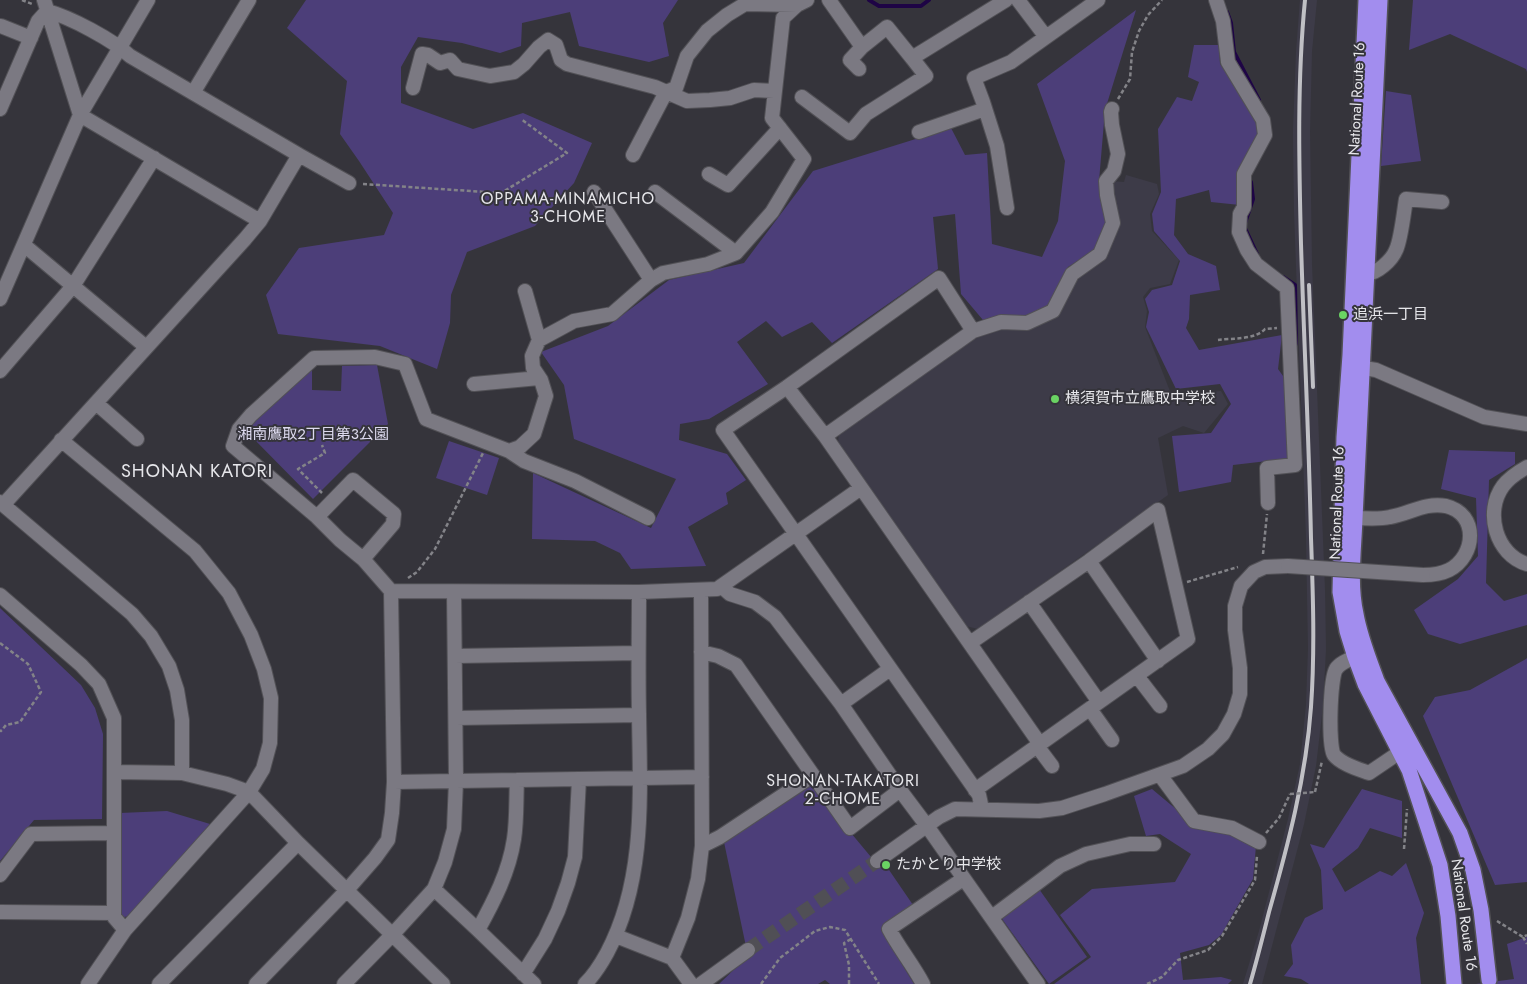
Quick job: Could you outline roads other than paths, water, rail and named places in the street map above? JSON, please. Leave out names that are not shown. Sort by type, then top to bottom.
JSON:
[{"type":"highway","name":"National Route 16","points":[[1366,0],[1355,367],[1348,518],[1340,592],[1347,631],[1355,657],[1365,684],[1410,770],[1440,865],[1448,916],[1454,984]]},
{"type":"highway","name":"National Route 16","points":[[1355,367],[1366,274],[1380,0]]},
{"type":"highway","name":"National Route 16","points":[[1348,518],[1353,593],[1359,630],[1377,681],[1460,833],[1473,870],[1481,910],[1489,980]]},
{"type":"street","points":[[0,299],[80,115],[148,0]]},
{"type":"street","points":[[193,93],[249,0]]},
{"type":"street","points":[[829,0],[862,47]]},
{"type":"street","points":[[912,58],[1006,0]]},
{"type":"street","points":[[1018,0],[1046,37]]},
{"type":"street","points":[[1007,208],[997,146],[974,78],[1011,62],[1098,0]]},
{"type":"street","points":[[1216,0],[1224,21],[1228,62],[1263,120],[1264,135],[1244,174],[1244,207],[1240,214],[1239,232],[1256,264],[1287,288],[1295,465],[1267,468],[1268,503]]},
{"type":"street","points":[[509,451],[520,447],[534,434],[546,396],[533,368],[532,356],[539,340],[574,321],[612,314],[663,272],[708,264],[736,253],[772,212],[804,159],[772,118],[783,18],[802,3]]},
{"type":"street","points":[[632,155],[666,92],[676,88],[687,56],[707,31],[727,14],[745,4],[802,3]]},
{"type":"street","points":[[46,6],[120,47],[130,56],[349,183]]},
{"type":"street","points":[[0,110],[4,88],[46,6]]},
{"type":"street","points":[[46,6],[80,115],[260,221]]},
{"type":"street","points":[[1,26],[31,38]]},
{"type":"street","points":[[802,97],[850,133],[866,114],[926,76],[887,27],[862,47],[850,60],[858,69]]},
{"type":"street","points":[[413,88],[422,54],[428,55],[440,64],[450,60],[458,69],[490,76],[514,72],[548,40],[556,45],[561,60],[568,64],[655,87],[687,101],[730,98],[754,90],[774,91]]},
{"type":"street","points":[[919,132],[984,109]]},
{"type":"street","points":[[825,436],[974,330],[1002,322],[1027,323],[1053,311],[1072,274],[1100,254],[1113,223],[1106,182],[1114,171],[1118,154],[1112,125],[1112,109]]},
{"type":"street","points":[[709,174],[728,186],[780,128]]},
{"type":"street","points":[[182,773],[182,720],[177,690],[168,666],[151,636],[132,614],[2,503],[245,240],[260,221],[299,155]]},
{"type":"street","points":[[0,371],[73,286],[154,158]]},
{"type":"street","points":[[594,192],[651,280]]},
{"type":"street","points":[[655,192],[736,253]]},
{"type":"street","points":[[1366,274],[1372,274],[1384,265],[1396,250],[1406,199],[1442,202]]},
{"type":"street","points":[[24,245],[146,347]]},
{"type":"street","points":[[974,330],[939,278],[724,430],[975,790],[982,809]]},
{"type":"street","points":[[525,291],[539,340]]},
{"type":"street","points":[[256,984],[347,890],[388,840],[394,782],[391,591],[363,559],[317,517],[233,446],[239,429],[314,358],[375,357],[405,364],[426,419],[509,451],[524,461],[575,481],[648,518]]},
{"type":"street","points":[[1355,367],[1376,370],[1474,414],[1527,424]]},
{"type":"street","points":[[474,384],[539,378]]},
{"type":"street","points":[[787,387],[825,436],[970,644],[1052,766]]},
{"type":"street","points":[[96,403],[137,440]]},
{"type":"street","points":[[61,440],[195,551],[229,593],[252,635],[264,669],[271,698],[270,743],[263,769],[249,792],[125,930],[88,984]]},
{"type":"street","points":[[1527,466],[1503,486],[1496,499],[1494,511],[1494,527],[1499,540],[1508,553],[1522,563],[1527,564]]},
{"type":"street","points":[[317,517],[353,480],[394,514],[393,524],[363,559]]},
{"type":"street","points":[[391,591],[639,592],[717,588],[861,488]]},
{"type":"street","points":[[877,861],[939,817],[955,809],[1038,811],[1062,808],[1183,766],[1208,749],[1223,734],[1234,714],[1240,694],[1240,668],[1234,630],[1234,606],[1241,586],[1254,572],[1264,567],[1288,566],[1423,575],[1436,574],[1450,570],[1461,560],[1468,550],[1471,539],[1467,520],[1452,508],[1442,505],[1420,507],[1392,517],[1348,518]]},
{"type":"street","points":[[970,644],[1158,510],[1188,639],[975,790]]},
{"type":"street","points":[[1089,560],[1158,661]]},
{"type":"street","points":[[721,586],[730,594],[755,602],[775,617],[841,704],[1038,984]]},
{"type":"street","points":[[672,958],[688,918],[698,878],[702,846],[701,590]]},
{"type":"street","points":[[344,984],[434,889],[445,862],[454,829],[456,781],[454,592]]},
{"type":"street","points":[[585,984],[600,964],[616,936],[629,897],[638,849],[641,778],[638,652],[639,592]]},
{"type":"street","points":[[0,595],[81,665],[99,684],[114,718],[114,917],[125,930]]},
{"type":"street","points":[[1029,602],[1094,706],[1112,740]]},
{"type":"street","points":[[455,656],[638,652]]},
{"type":"street","points":[[701,652],[718,656],[736,665],[850,828],[900,790]]},
{"type":"street","points":[[1355,657],[1339,665],[1333,676],[1330,733],[1332,752],[1338,759],[1369,773],[1400,752]]},
{"type":"street","points":[[841,704],[890,669]]},
{"type":"street","points":[[1137,676],[1160,706]]},
{"type":"street","points":[[456,718],[639,715]]},
{"type":"street","points":[[114,772],[182,773],[249,792],[298,843],[443,984]]},
{"type":"street","points":[[1160,775],[1194,821],[1232,828],[1259,842]]},
{"type":"street","points":[[702,846],[720,837],[812,776]]},
{"type":"street","points":[[394,782],[702,777]]},
{"type":"street","points":[[523,974],[545,939],[568,883],[575,857],[579,779]]},
{"type":"street","points":[[478,930],[505,876],[514,838],[517,780]]},
{"type":"street","points":[[0,875],[31,834],[113,833]]},
{"type":"street","points":[[159,984],[298,843]]},
{"type":"street","points":[[992,917],[1060,866],[1086,854],[1130,844],[1154,844]]},
{"type":"street","points":[[923,984],[889,930],[963,879]]},
{"type":"street","points":[[434,889],[534,984]]},
{"type":"street","points":[[0,912],[114,912]]},
{"type":"street","points":[[616,936],[672,958],[691,984]]},
{"type":"street","points":[[702,984],[748,950]]},
{"type":"waterway","points":[[869,0],[879,6],[921,6],[929,0]]},
{"type":"waterway","points":[[1227,12],[1231,23],[1234,52],[1259,100]]},
{"type":"waterway","points":[[1251,182],[1253,199],[1244,226],[1257,254]]},
{"type":"waterway","points":[[1283,277],[1295,285],[1296,344]]},
{"type":"tunnel","points":[[748,950],[877,861]]},
{"type":"railway","points":[[1250,984],[1283,862],[1301,785],[1311,707],[1313,601],[1299,153],[1302,30],[1305,0]]},
{"type":"railway","points":[[1309,285],[1313,387]]},
{"type":"place","name":"追浜一丁目","points":[[1343,315]]},
{"type":"place","name":"横須賀市立鷹取中学校","points":[[1055,399]]},
{"type":"place","name":"たかとり中学校","points":[[886,865]]},
{"type":"district","name":"OPPAMA-MINAMICHO 3-CHOME","points":[[568,209]]},
{"type":"district","name":"SHONAN KATORI","points":[[197,473]]},
{"type":"district","name":"SHONAN-TAKATORI 2-CHOME","points":[[843,791]]},
{"type":"park label","name":"湘南鷹取2丁目第3公園","points":[[313,435]]}]
